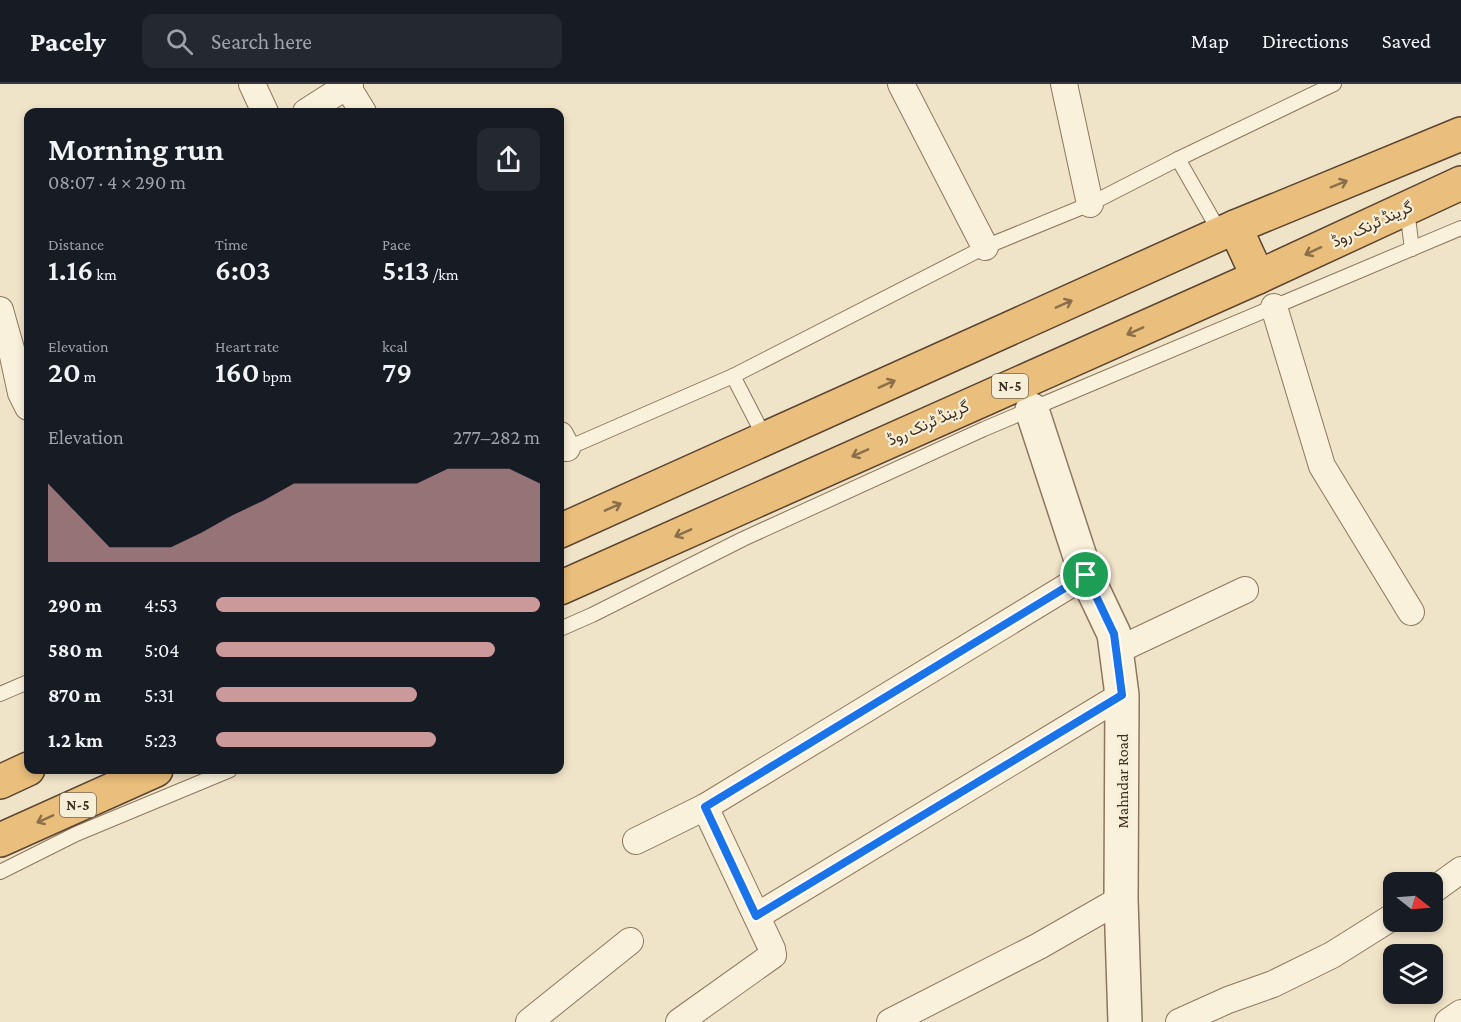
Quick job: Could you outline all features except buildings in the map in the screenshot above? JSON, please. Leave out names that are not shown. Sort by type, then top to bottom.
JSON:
[{"type":"highway","points":[[564,529],[1228,230],[1461,134]]},
{"type":"highway","name":"گرینڈ ٹرنک روڈ","points":[[564,586],[1258,277],[1461,183]]},
{"type":"highway","points":[[1228,230],[1258,277]]},
{"type":"highway","points":[[0,782],[24,771]]},
{"type":"highway","name":"N-5","points":[[0,840],[147,774]]},
{"type":"street","points":[[252,84],[263,108]]},
{"type":"street","points":[[901,84],[985,247]]},
{"type":"street","points":[[1064,84],[1090,204]]},
{"type":"street","points":[[312,108],[348,85],[361,108]]},
{"type":"street","points":[[1274,307],[1322,466],[1411,612]]},
{"type":"street","points":[[0,310],[24,399]]},
{"type":"street","name":"Mahndar Road","points":[[1032,410],[1086,575],[1114,634],[1122,695],[1121,899],[1125,1022]]},
{"type":"street","points":[[636,841],[705,807],[1086,575]]},
{"type":"street","points":[[1116,651],[1245,590]]},
{"type":"street","points":[[756,916],[1122,695]]},
{"type":"street","points":[[679,1022],[773,955],[705,807]]},
{"type":"street","points":[[1443,883],[1461,870]]},
{"type":"street","points":[[890,1022],[1040,946],[1121,899]]},
{"type":"street","points":[[1179,1022],[1228,1000],[1283,980],[1332,955],[1383,923]]},
{"type":"street","points":[[529,1022],[630,941]]},
{"type":"street","points":[[1448,1022],[1461,1013]]},
{"type":"lane","points":[[564,444],[733,376],[985,247],[1090,204],[1334,84]]},
{"type":"lane","points":[[1178,159],[1228,230]]},
{"type":"lane","points":[[1406,207],[1412,249]]},
{"type":"lane","points":[[564,627],[743,539],[984,429],[1461,228]]},
{"type":"lane","points":[[733,376],[765,438]]},
{"type":"lane","points":[[0,694],[24,684]]},
{"type":"lane","points":[[0,872],[76,834],[220,774]]},
{"type":"route","points":[[1086,575],[1114,634],[1122,695],[756,916],[705,807],[1086,575]]}]
